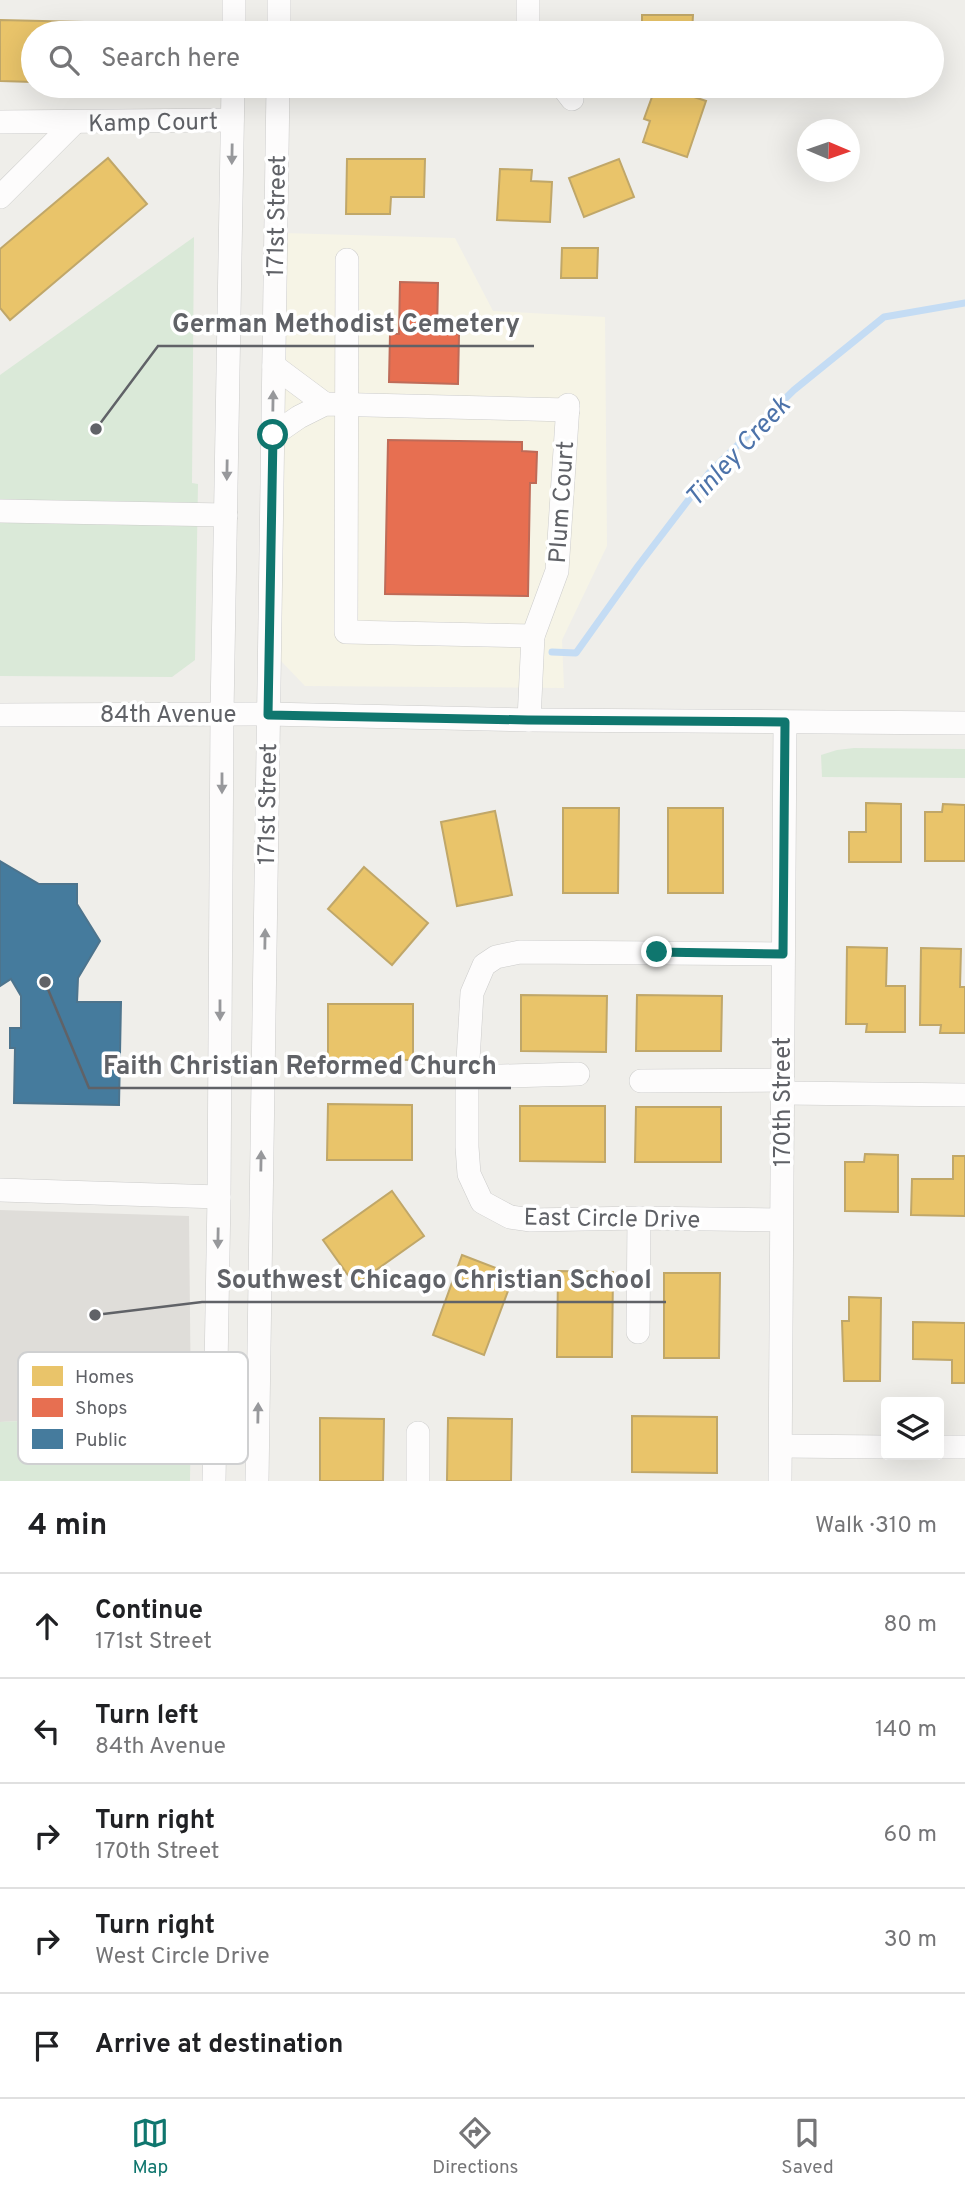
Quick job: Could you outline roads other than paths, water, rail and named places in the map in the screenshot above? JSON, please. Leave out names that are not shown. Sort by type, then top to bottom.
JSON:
[{"type":"street","points":[[234,0],[234,21]]},
{"type":"street","points":[[279,0],[279,21]]},
{"type":"street","points":[[528,0],[528,21]]},
{"type":"street","name":"171st Street","points":[[216,1352],[222,714],[233,98]]},
{"type":"street","name":"171st Street","points":[[257,1481],[278,98]]},
{"type":"street","name":"Kamp Court","points":[[0,122],[232,120]]},
{"type":"street","name":"Kamp Court","points":[[0,197],[74,123]]},
{"type":"street","points":[[347,260],[336,405],[346,632],[533,636]]},
{"type":"street","points":[[274,366],[336,405]]},
{"type":"street","points":[[273,435],[299,417],[336,405]]},
{"type":"street","name":"Plum Court","points":[[336,405],[568,408],[557,571],[533,636],[528,720]]},
{"type":"street","points":[[0,511],[226,515]]},
{"type":"street","name":"84th Avenue","points":[[0,715],[222,714],[528,720],[965,723]]},
{"type":"street","name":"170th Street","points":[[780,1481],[785,722]]},
{"type":"street","name":"East Circle Drive","points":[[781,1220],[531,1220],[510,1217],[482,1202],[469,1174],[467,1081],[471,993],[484,965],[496,957],[520,952],[783,954]]},
{"type":"street","points":[[467,1081],[578,1074]]},
{"type":"street","points":[[641,1081],[965,1096]]},
{"type":"street","points":[[0,1190],[219,1197]]},
{"type":"street","points":[[638,1332],[639,1218]]},
{"type":"street","points":[[418,1433],[418,1481]]},
{"type":"street","points":[[781,1446],[881,1447]]},
{"type":"street","points":[[944,1447],[965,1447]]},
{"type":"waterway","name":"Tinley Creek","points":[[552,652],[576,653],[709,473],[794,390],[884,317],[965,303]]},
{"type":"place","name":"German Methodist Cemetery","points":[[96,429]]},
{"type":"place","name":"Faith Christian Reformed Church","points":[[45,982]]},
{"type":"place","name":"Southwest Chicago Christian School","points":[[95,1315]]}]
